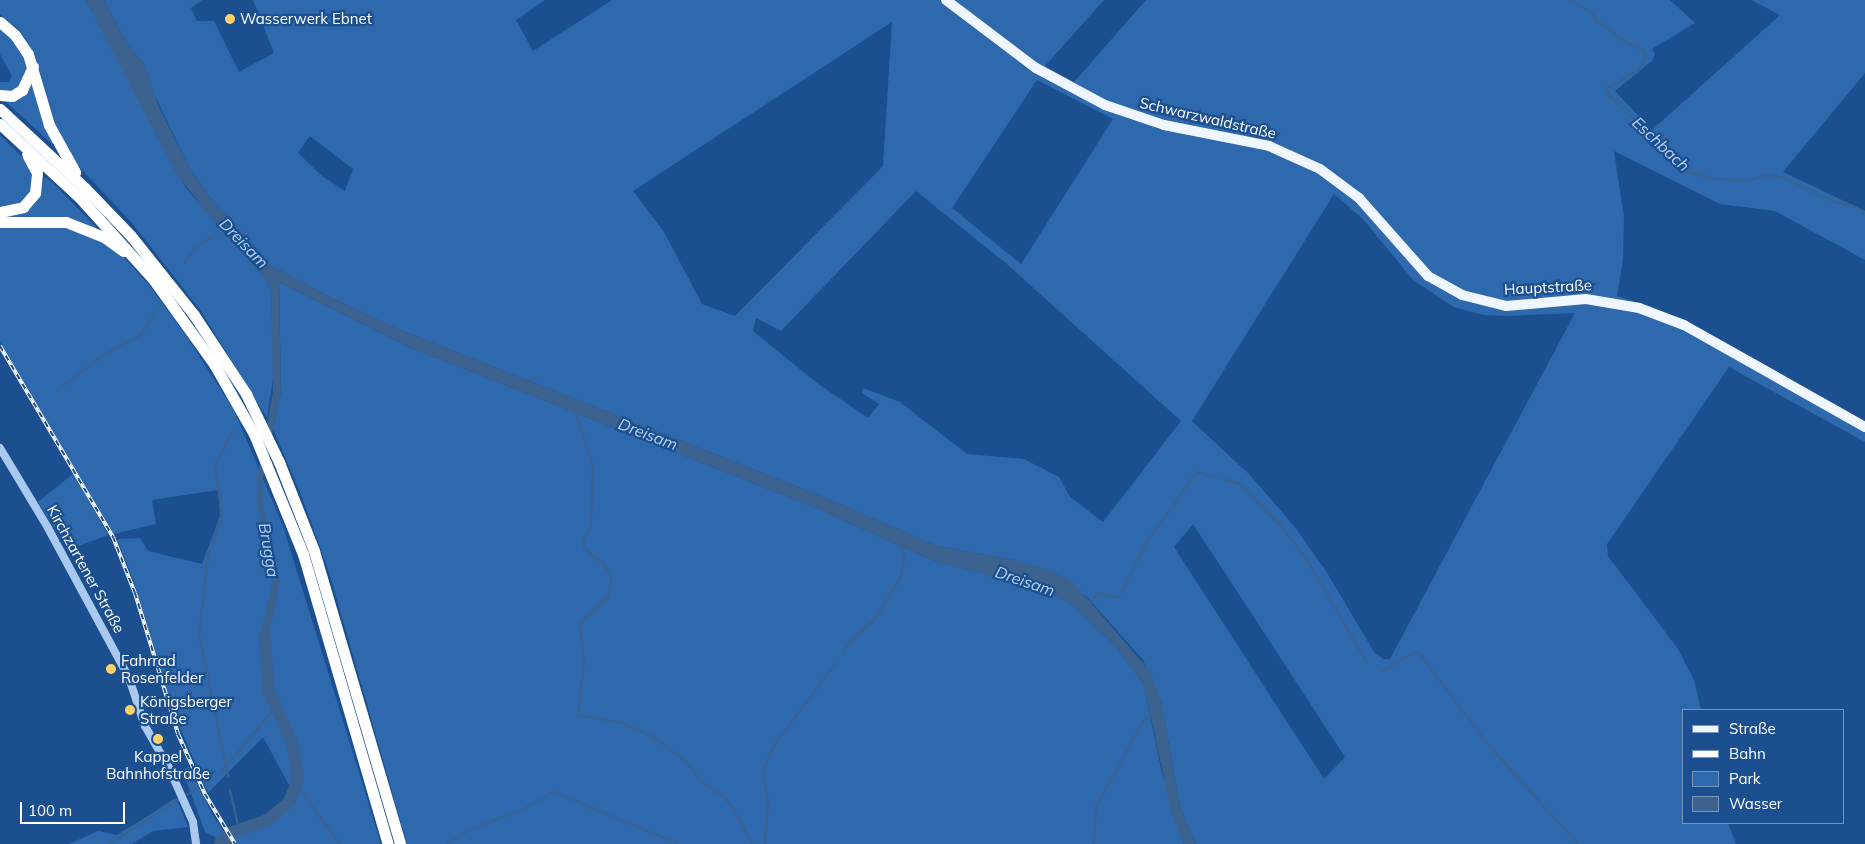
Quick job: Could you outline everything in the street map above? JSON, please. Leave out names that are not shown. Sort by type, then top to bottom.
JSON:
[{"type":"highway","points":[[0,22],[21,42],[33,66],[54,136],[85,188]]},
{"type":"highway","points":[[0,95],[12,96],[22,90],[33,66]]},
{"type":"highway","points":[[0,109],[85,188],[170,282],[211,338],[258,417],[276,454],[314,551],[400,844]]},
{"type":"highway","points":[[0,124],[80,198],[140,264],[199,342],[254,434],[272,472],[303,554],[388,844]]},
{"type":"highway","points":[[0,212],[23,207],[32,198],[38,184],[35,166],[10,133]]},
{"type":"highway","points":[[0,222],[51,221],[86,228],[104,237],[140,264]]},
{"type":"main road","name":"Schwarzwaldstraße","points":[[946,0],[1013,52],[1075,90],[1164,125],[1269,146],[1297,157],[1344,185],[1382,223]]},
{"type":"main road","name":"Hauptstraße","points":[[1382,223],[1428,276],[1462,295],[1506,306],[1586,298],[1640,308],[1684,325],[1865,427]]},
{"type":"street","name":"Kirchzartener Straße","points":[[0,448],[48,528],[119,657],[131,683],[145,726],[185,802],[195,831],[196,844]]},
{"type":"green space","points":[[0,0],[86,0],[186,188],[267,281],[271,292],[274,373],[267,418],[201,311],[132,223],[69,156],[56,132],[36,58],[20,31],[0,14]]},
{"type":"green space","points":[[104,0],[202,0],[191,8],[197,21],[214,21],[239,72],[274,53],[253,0],[545,0],[516,20],[533,51],[612,0],[1104,0],[1045,66],[1074,82],[1146,0],[1670,0],[1695,23],[1652,49],[1655,54],[1652,61],[1615,91],[1652,130],[1780,15],[1751,0],[1865,0],[1865,73],[1783,172],[1865,211],[1865,260],[1775,211],[1720,204],[1614,151],[1624,217],[1623,259],[1617,296],[1647,305],[1692,326],[1865,423],[1865,442],[1729,367],[1607,544],[1608,556],[1678,649],[1694,680],[1701,709],[1682,709],[1682,824],[1728,824],[1736,844],[1196,844],[1180,807],[1161,701],[1143,660],[1086,596],[1014,560],[937,546],[816,494],[398,329],[333,299],[272,266],[212,200],[189,167],[154,94],[145,65],[127,44]],"holes":[[[892,22],[883,166],[735,316],[702,304],[664,232],[633,191]],[[1037,80],[1113,119],[1021,264],[952,208]],[[310,136],[353,169],[345,191],[322,176],[298,153]],[[916,191],[1008,265],[1181,421],[1103,522],[1070,497],[1059,477],[1024,459],[967,454],[900,402],[863,388],[862,393],[879,404],[868,418],[817,383],[753,331],[756,318],[781,331]],[[1334,194],[1363,219],[1413,280],[1454,307],[1483,315],[1509,316],[1575,313],[1390,659],[1383,659],[1374,652],[1326,571],[1294,526],[1250,475],[1192,421]],[[1193,524],[1345,757],[1324,779],[1174,547]]]},
{"type":"green space","points":[[0,27],[19,46],[28,66],[18,89],[0,93],[0,82],[8,82],[12,76],[0,54]]},
{"type":"green space","points":[[31,83],[53,142],[52,144],[4,100]]},
{"type":"green space","points":[[0,135],[29,164],[33,181],[29,194],[21,203],[0,208]]},
{"type":"green space","points":[[45,177],[97,228],[6,217],[23,212],[40,191]]},
{"type":"green space","points":[[44,224],[82,230],[119,252],[149,285],[183,331],[234,410],[283,526],[381,844],[238,844],[231,833],[278,809],[290,787],[263,737],[208,793],[173,711],[133,579],[117,539],[140,538],[148,551],[202,564],[220,516],[218,490],[152,500],[156,524],[114,534],[0,342],[0,225]]},
{"type":"green space","points":[[279,282],[412,348],[814,507],[932,560],[1042,589],[1073,605],[1119,650],[1144,685],[1162,773],[1184,844],[407,844],[329,572],[300,492],[273,429],[281,392]]},
{"type":"green space","points":[[74,473],[108,535],[67,550],[38,502]]},
{"type":"green space","points":[[189,767],[212,814],[232,844],[217,844],[215,837],[205,832],[182,769]]},
{"type":"green space","points":[[176,798],[188,827],[153,831],[132,844],[69,844],[98,831],[117,835]]},
{"type":"water","name":"Dreisam","points":[[86,0],[104,0],[127,44],[145,65],[158,105],[189,167],[212,200],[272,266],[333,299],[398,329],[816,494],[937,546],[1014,560],[1052,571],[1073,582],[1150,671],[1161,701],[1180,807],[1196,844],[1184,844],[1172,815],[1144,685],[1119,650],[1073,605],[1041,589],[932,560],[814,507],[412,348],[279,282],[281,392],[262,483],[263,506],[280,582],[266,650],[262,647],[261,631],[274,575],[258,508],[257,480],[273,391],[271,292],[267,281],[222,232],[176,173]]},
{"type":"waterway","name":"Eschbach","points":[[1570,0],[1591,12],[1597,21],[1627,43],[1645,51],[1646,59],[1639,69],[1607,88],[1610,96],[1688,172],[1714,179],[1751,180],[1767,175],[1785,178],[1836,203],[1854,206],[1865,215]]},
{"type":"waterway","points":[[184,264],[195,248],[214,235]]},
{"type":"waterway","points":[[57,391],[100,357],[140,335],[157,311]]},
{"type":"waterway","points":[[575,411],[593,465],[591,526],[584,538],[584,548],[604,565],[612,578],[608,596],[580,623],[584,663],[578,715],[622,723],[655,738],[683,759],[702,782],[723,796],[733,808],[752,844]]},
{"type":"waterway","points":[[228,776],[199,634],[208,556],[222,514],[215,466],[233,431]]},
{"type":"waterway","points":[[1090,604],[1098,593],[1118,598],[1146,543],[1197,472],[1216,477]]},
{"type":"waterway","points":[[1223,479],[1240,484],[1280,525],[1306,558],[1367,663]]},
{"type":"waterway","points":[[842,654],[850,641],[876,618],[901,576],[905,556],[900,544]]},
{"type":"waterway","name":"Brugga","points":[[220,844],[233,832],[268,820],[290,801],[298,778],[292,742],[268,689],[265,635]]},
{"type":"waterway","points":[[1382,671],[1415,652],[1419,653],[1491,748],[1578,844]]},
{"type":"waterway","points":[[765,844],[768,801],[763,771],[775,744],[836,663]]},
{"type":"waterway","points":[[222,771],[276,707]]},
{"type":"waterway","points":[[1094,844],[1096,807],[1143,721],[1153,714]]},
{"type":"waterway","points":[[185,796],[210,779]]},
{"type":"waterway","points":[[297,785],[340,844]]},
{"type":"waterway","points":[[230,790],[239,830]]},
{"type":"waterway","points":[[447,844],[471,829],[524,809],[554,792],[679,844]]},
{"type":"waterway","points":[[109,844],[181,798]]},
{"type":"railway","points":[[0,346],[113,537],[135,593],[178,734],[205,794],[235,844]]},
{"type":"place","name":"Wasserwerk Ebnet","points":[[230,19]]},
{"type":"place","name":"Fahrrad Rosenfelder","points":[[111,669]]},
{"type":"place","name":"Königsberger Straße","points":[[130,710]]},
{"type":"place","name":"Kappel Bahnhofstraße","points":[[158,739]]}]
